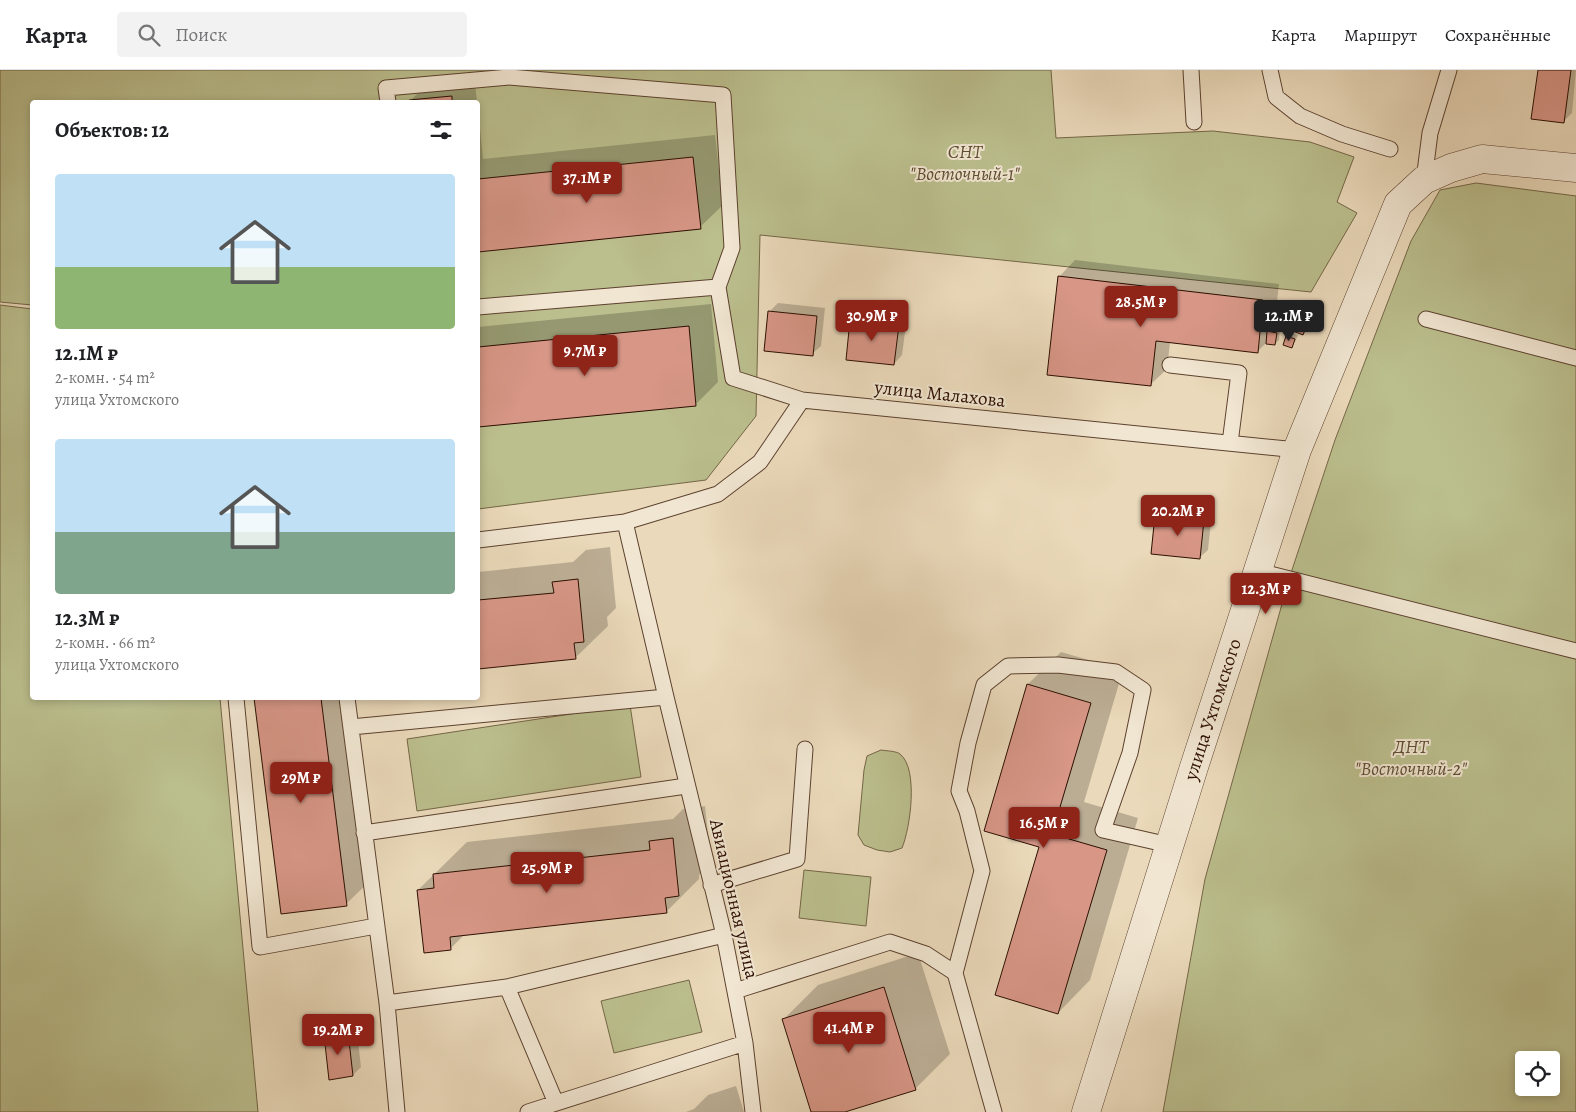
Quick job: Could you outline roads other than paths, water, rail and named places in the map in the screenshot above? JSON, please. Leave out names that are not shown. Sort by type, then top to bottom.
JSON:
[{"type":"street","name":"улица Ухтомского","points":[[1086,1112],[1297,450],[1398,204],[1424,180],[1452,168],[1482,159],[1576,168]]},
{"type":"lane","points":[[1191,70],[1194,122]]},
{"type":"lane","points":[[1270,70],[1276,96],[1300,116],[1342,134],[1390,150]]},
{"type":"lane","points":[[1424,180],[1430,133],[1449,70]]},
{"type":"lane","points":[[388,100],[386,88],[508,77],[723,95],[732,248],[718,287],[480,307]]},
{"type":"lane","name":"улица Малахова","points":[[718,287],[733,378],[802,400],[1297,450]]},
{"type":"lane","points":[[1426,319],[1576,358]]},
{"type":"lane","points":[[1170,365],[1239,373],[1230,443]]},
{"type":"lane","points":[[480,540],[626,522],[718,494],[760,462],[802,400]]},
{"type":"lane","name":"Авиационная улица","points":[[626,522],[686,786],[724,936],[745,1043],[753,1112]]},
{"type":"lane","points":[[1258,571],[1576,651]]},
{"type":"lane","points":[[994,1112],[956,973],[982,871],[959,791],[968,743],[984,685],[1008,666],[1058,665],[1116,672],[1143,690],[1130,753],[1103,830],[1170,846]]},
{"type":"lane","points":[[351,727],[666,696]]},
{"type":"lane","points":[[236,700],[260,947],[376,926]]},
{"type":"lane","points":[[347,700],[387,1003],[397,1112]]},
{"type":"lane","points":[[711,885],[797,859],[804,748]]},
{"type":"lane","points":[[364,833],[686,786]]},
{"type":"lane","points":[[387,1003],[507,987],[724,936]]},
{"type":"lane","points":[[735,991],[890,942],[926,954],[956,973]]},
{"type":"lane","points":[[507,987],[556,1103]]},
{"type":"lane","points":[[528,1112],[745,1043]]},
{"type":"park label","name":"СНТ \"Восточный-1\"","points":[[965,163]]},
{"type":"park label","name":"ДНТ \"Восточный-2\"","points":[[1411,758]]}]
